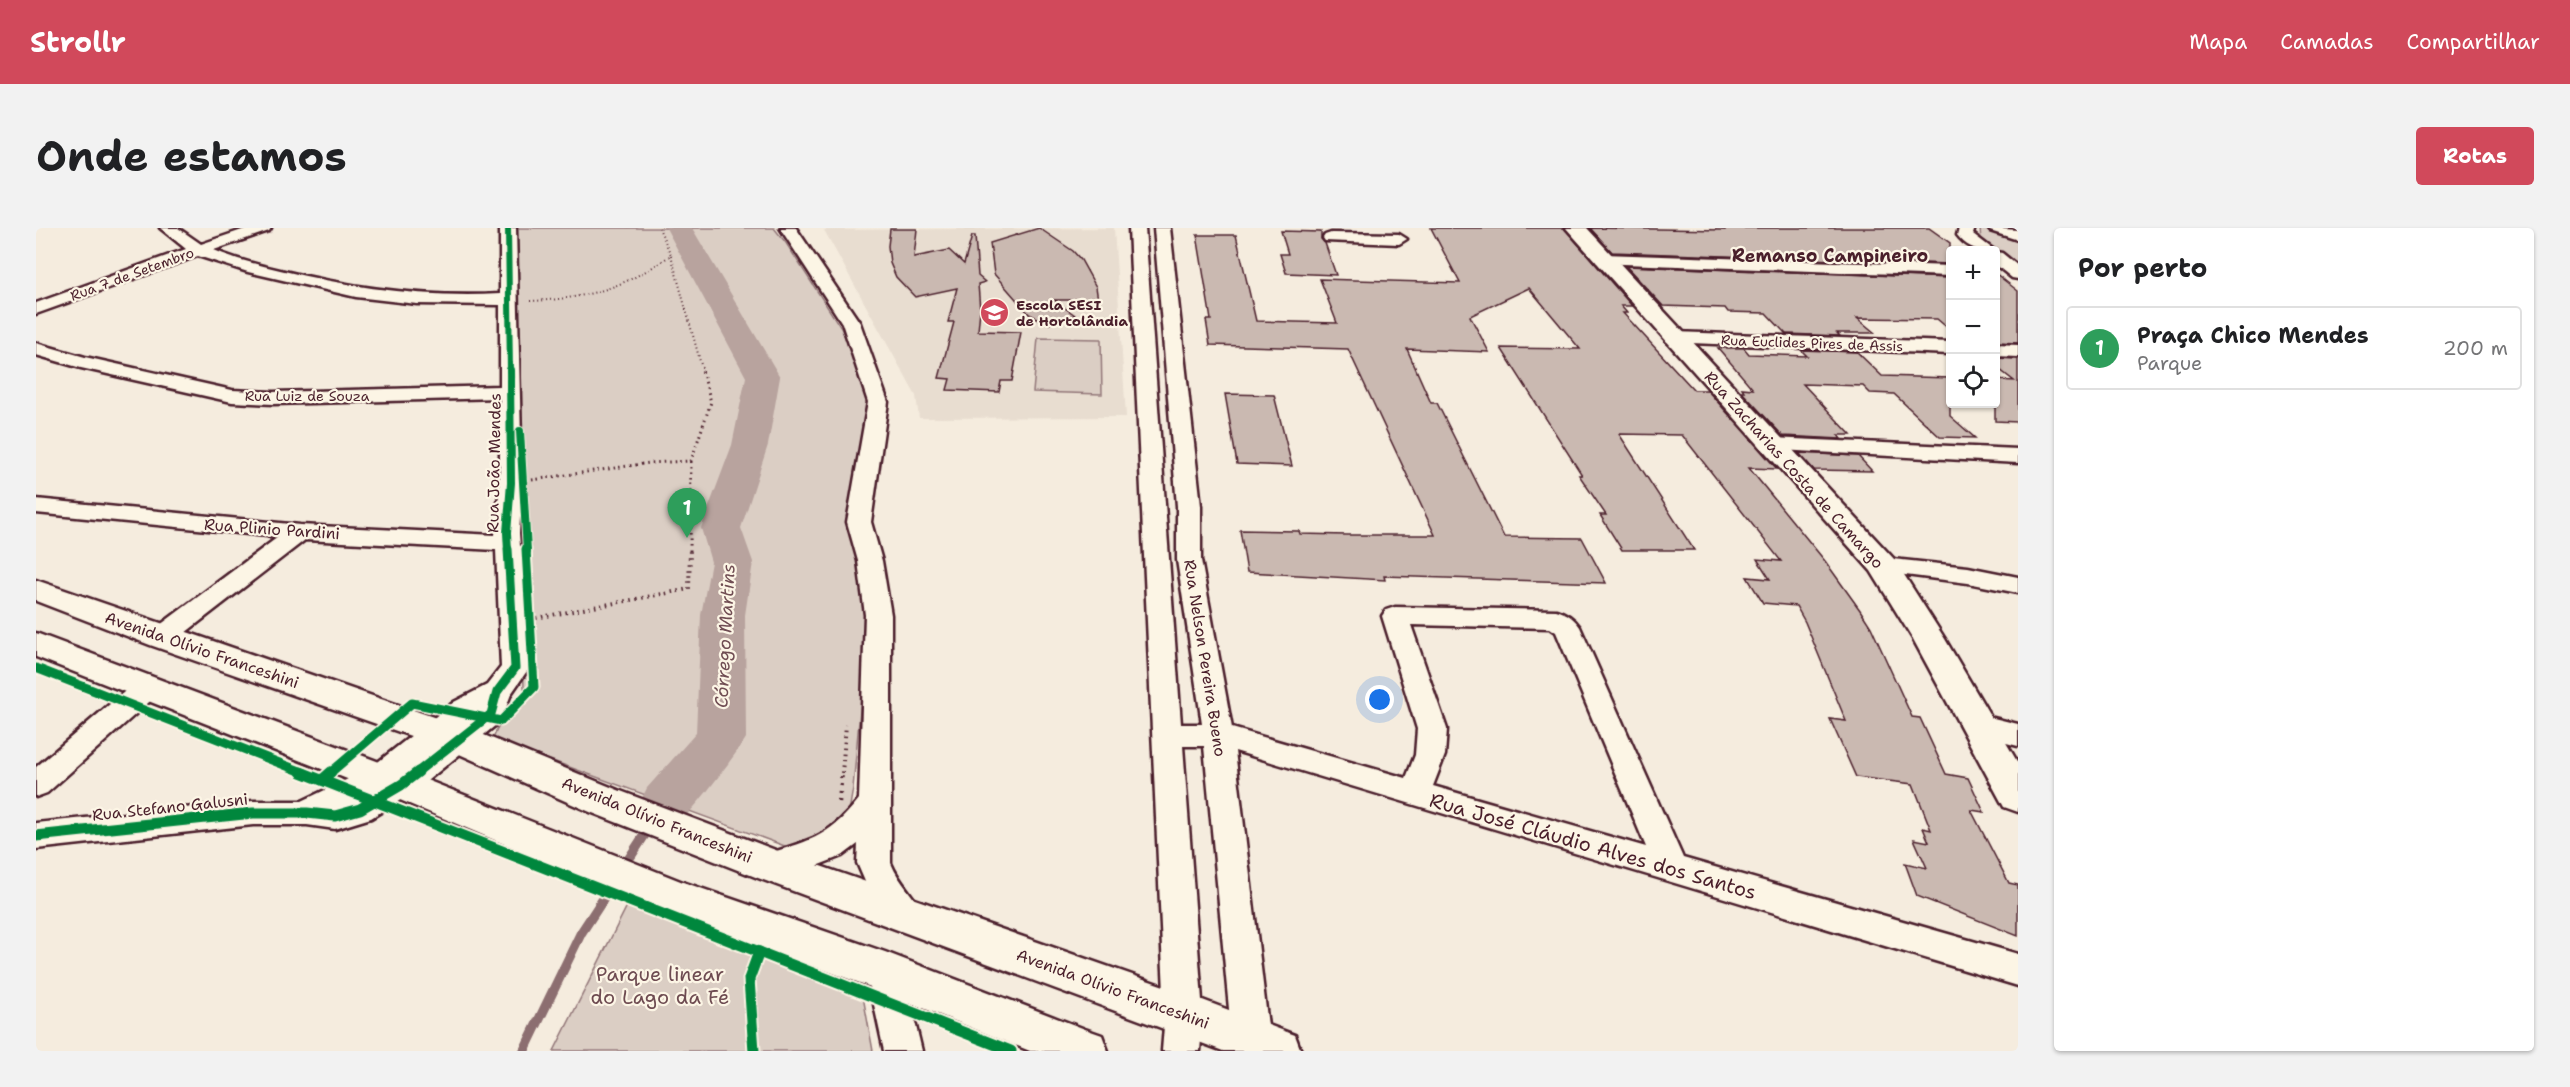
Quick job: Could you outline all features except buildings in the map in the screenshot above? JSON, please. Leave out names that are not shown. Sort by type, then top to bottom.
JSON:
[{"type":"main road","name":"Rua Zacharias Costa de Camargo","points":[[1576,228],[1883,566],[1929,639],[2018,796]]},
{"type":"main road","name":"Avenida Olívio Franceshini","points":[[36,590],[162,637],[449,736],[604,801],[906,915],[1183,1033],[1261,1048]]},
{"type":"main road","points":[[36,644],[390,781],[669,894],[885,972],[1032,1042],[1085,1051]]},
{"type":"street","points":[[168,228],[183,242],[198,250],[238,265],[321,287],[432,300],[508,299]]},
{"type":"street","name":"Rua 7 de Setembro","points":[[36,309],[105,282],[263,228]]},
{"type":"street","name":"Rua João Mendes","points":[[390,781],[449,736],[491,714],[497,693],[515,668],[508,543],[511,392],[508,228]]},
{"type":"street","points":[[788,228],[851,323],[878,402],[859,522],[870,561],[878,615],[874,803],[876,872],[906,915]]},
{"type":"street","name":"Rua Nelson Pereira Bueno","points":[[1137,228],[1183,1033]]},
{"type":"street","name":"Rua Nelson Pereira Bueno","points":[[1162,228],[1189,506],[1189,560],[1218,735],[1261,1048]]},
{"type":"street","points":[[1967,228],[1965,235],[1980,246]]},
{"type":"street","points":[[1996,228],[2018,235]]},
{"type":"street","points":[[1331,238],[1399,239]]},
{"type":"street","points":[[1603,259],[1946,271]]},
{"type":"street","points":[[2000,261],[2018,274]]},
{"type":"street","points":[[2000,273],[2018,274]]},
{"type":"street","name":"Rua Euclides Pires de Assis","points":[[1674,338],[1946,348]]},
{"type":"street","name":"Rua Luiz de Souza","points":[[36,349],[81,362],[232,396],[273,398],[511,392]]},
{"type":"street","points":[[2000,350],[2018,351]]},
{"type":"street","points":[[1770,444],[2018,456]]},
{"type":"street","name":"Rua Plinio Pardini","points":[[36,506],[300,532],[508,543]]},
{"type":"street","points":[[162,637],[300,532]]},
{"type":"street","points":[[1883,566],[1968,575],[2018,585]]},
{"type":"street","points":[[1414,794],[1429,763],[1433,748],[1432,729],[1395,616],[1556,619],[1567,627],[1671,868]]},
{"type":"street","points":[[36,784],[147,688]]},
{"type":"street","points":[[1977,724],[2018,735]]},
{"type":"street","name":"Rua José Cláudio Alves dos Santos","points":[[1167,735],[1218,735],[2018,969]]},
{"type":"street","name":"Rua Stefano Galusni","points":[[36,836],[253,813],[307,813],[335,816],[360,809],[390,781]]},
{"type":"street","points":[[772,866],[835,846],[858,825],[874,803]]},
{"type":"street","points":[[885,972],[903,1051]]},
{"type":"path","points":[[536,618],[689,589],[691,461],[711,402],[671,255],[659,228]]},
{"type":"path","points":[[508,299],[569,301],[619,287],[646,274],[671,255]]},
{"type":"path","points":[[523,470],[523,481],[638,464],[691,461]]},
{"type":"path","points":[[530,607],[531,630]]},
{"type":"shaded area","name":"Escola SESI de Hortolândia","points":[[1114,228],[1126,417],[919,418],[916,396],[824,230]]},
{"type":"green space","points":[[513,228],[774,228],[841,328],[872,400],[864,565],[866,643],[853,788],[845,836],[812,856],[493,739],[505,710],[524,690]]},
{"type":"green space","points":[[1980,228],[2018,228],[2018,268],[2000,255],[2000,246],[1988,246],[1981,241]]},
{"type":"green space","points":[[1038,338],[1101,339],[1102,394],[1033,392]]},
{"type":"green space","name":"Parque linear do Lago da Fé","points":[[628,904],[862,991],[873,1051],[554,1051]]},
{"type":"waterway","name":"Córrego Martins","points":[[666,802],[721,738],[723,615],[732,562],[721,528],[750,445],[763,377],[679,228]]},
{"type":"waterway","name":"Córrego Martins","points":[[657,815],[666,802]]},
{"type":"waterway","name":"Córrego Martins","points":[[623,868],[651,825]]},
{"type":"waterway","name":"Córrego Martins","points":[[524,1051],[581,933],[615,881]]},
{"type":"cycle path","points":[[36,836],[253,813],[307,813],[335,816],[360,809],[401,785],[491,714],[497,692],[515,668],[507,533],[511,483],[508,228]]},
{"type":"cycle path","points":[[322,780],[412,703],[501,721],[534,687],[520,431]]},
{"type":"cycle path","points":[[36,668],[1011,1051]]},
{"type":"cycle path","points":[[754,1051],[749,979],[759,952]]},
{"type":"place","name":"Escola SESI de Hortolândia","points":[[995,313]]},
{"type":"place","name":"Praça Chico Mendes","points":[[687,538]]},
{"type":"district","name":"Remanso Campineiro","points":[[1830,256]]}]
